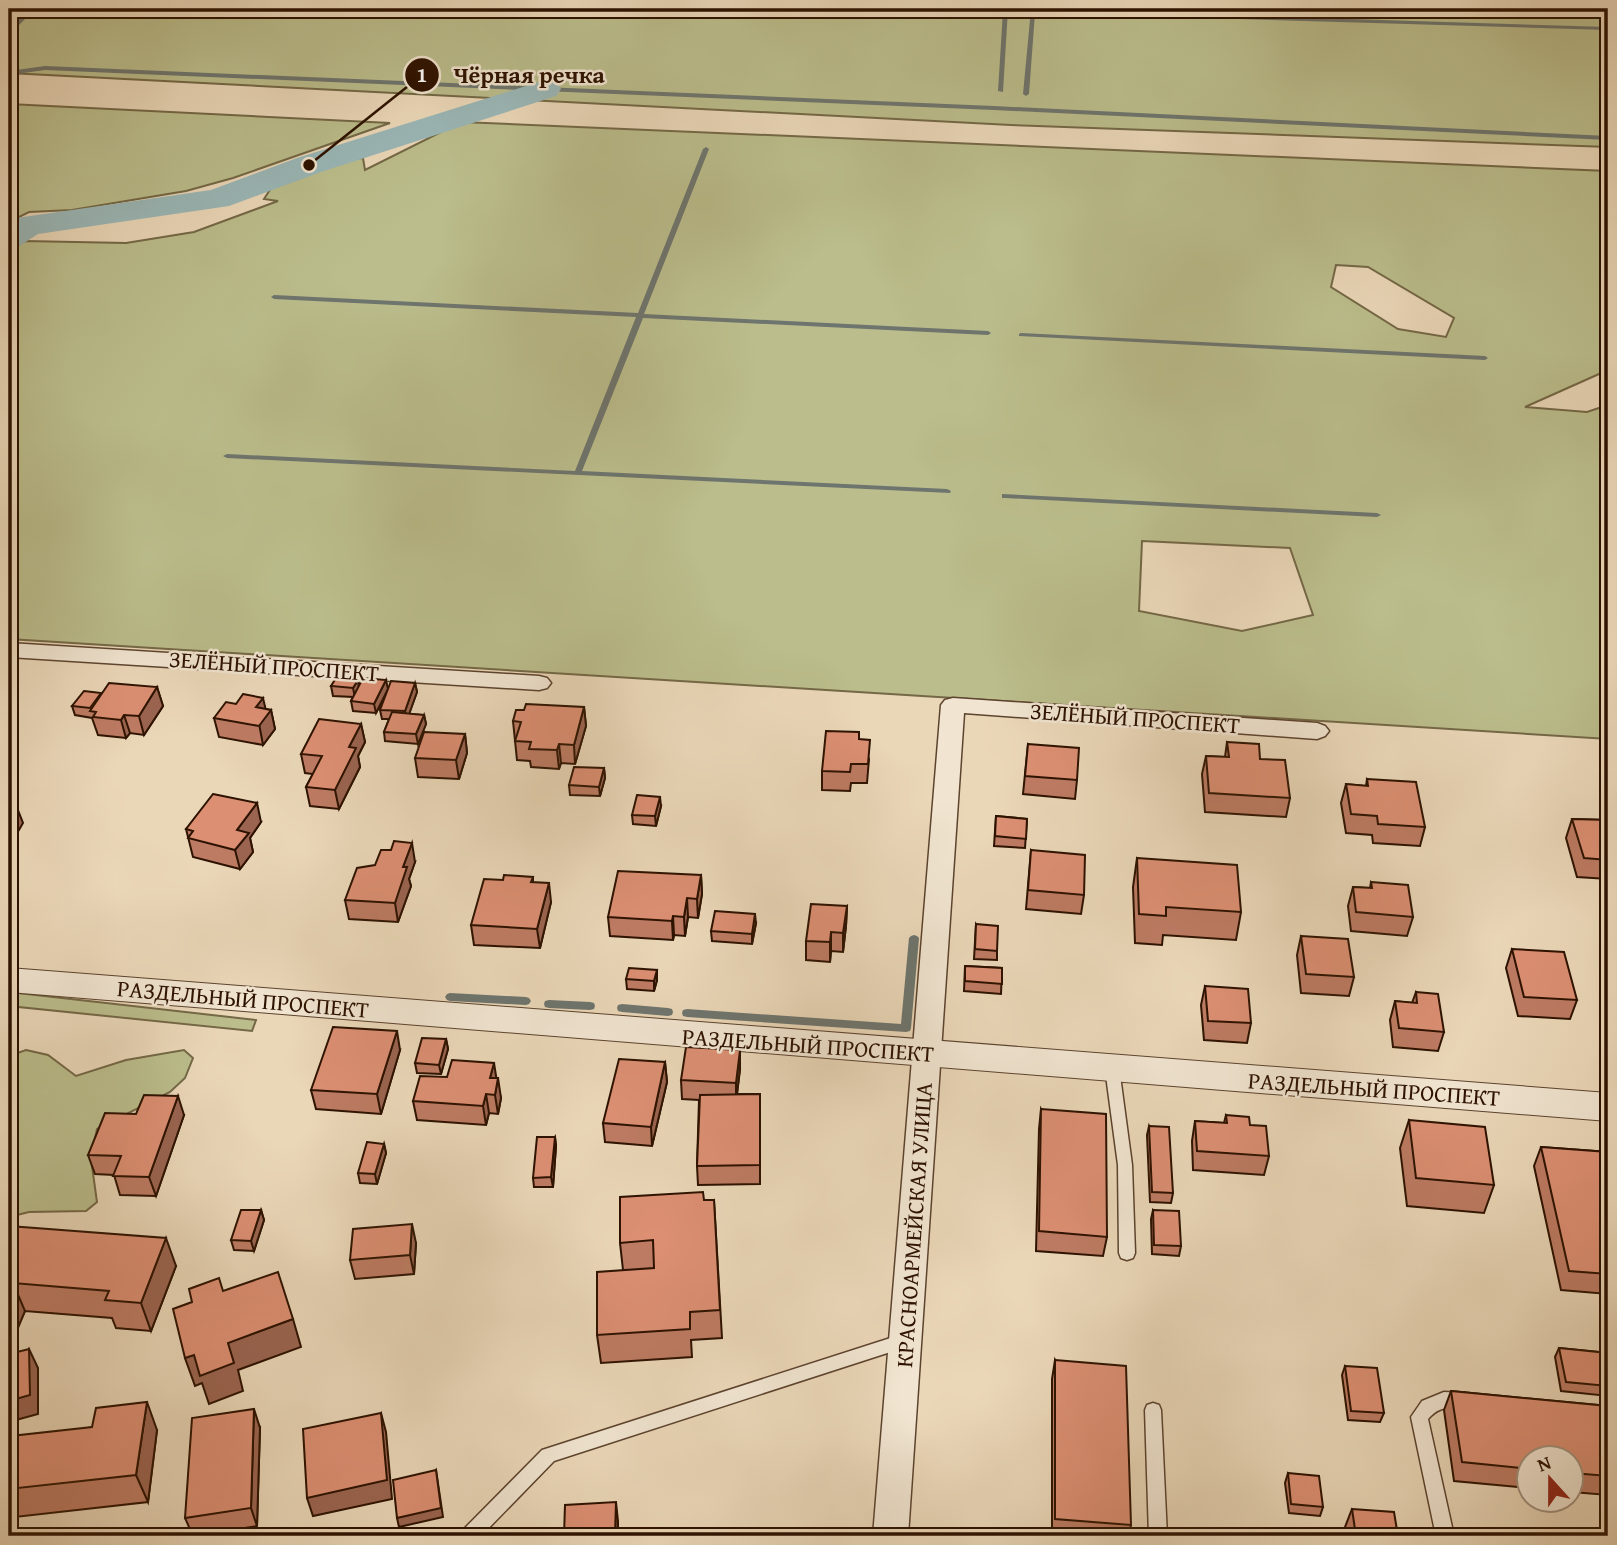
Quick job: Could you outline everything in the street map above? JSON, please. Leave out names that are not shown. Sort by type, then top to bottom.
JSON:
[{"type":"street","points":[[9,13],[13,9]]},
{"type":"street","name":"ЗЕЛЁНЫЙ ПРОСПЕКТ","points":[[9,649],[538,683]]},
{"type":"street","name":"ЗЕЛЁНЫЙ ПРОСПЕКТ","points":[[953,705],[1317,731]]},
{"type":"street","name":"КРАСНОАРМЕЙСКАЯ УЛИЦА","points":[[890,1536],[953,705]]},
{"type":"street","name":"РАЗДЕЛЬНЫЙ ПРОСПЕКТ","points":[[9,980],[1608,1107]]},
{"type":"lane","points":[[1112,1069],[1125,1165],[1127,1252]]},
{"type":"lane","points":[[469,1536],[548,1455],[904,1340]]},
{"type":"lane","points":[[1445,1536],[1419,1417],[1428,1404],[1446,1398],[1482,1401]]},
{"type":"lane","points":[[1153,1410],[1158,1536]]},
{"type":"green space","points":[[32,9],[1608,9],[1608,147],[1011,125],[9,73],[9,31]]},
{"type":"green space","points":[[9,104],[390,123],[233,178],[186,191],[72,210],[29,212],[9,222]]},
{"type":"green space","points":[[461,122],[1608,171],[1608,370],[1525,407],[1587,412],[1608,405],[1608,739],[9,639],[9,251],[25,241],[126,243],[194,232],[278,201],[264,199],[286,165],[363,158],[365,170]],"holes":[[[1336,265],[1368,267],[1454,318],[1446,337],[1398,329],[1331,287]],[[1142,541],[1290,548],[1313,615],[1242,631],[1139,611]]]},
{"type":"green space","points":[[9,992],[256,1020],[252,1031],[9,1006]]},
{"type":"green space","points":[[26,1050],[48,1055],[76,1076],[126,1060],[184,1050],[193,1058],[185,1078],[170,1092],[97,1129],[91,1159],[97,1202],[86,1211],[29,1212],[9,1217],[9,1056]]},
{"type":"building","points":[[336,678],[358,680],[353,688],[331,686]]},
{"type":"building","points":[[363,678],[386,680],[374,704],[351,701]]},
{"type":"building","points":[[391,681],[415,683],[405,711],[380,710]]},
{"type":"building","points":[[109,683],[157,687],[139,716],[124,715],[121,720],[93,717],[96,712],[90,711]]},
{"type":"building","points":[[84,691],[101,693],[90,708],[72,706]]},
{"type":"building","points":[[243,694],[263,698],[256,707],[271,710],[259,726],[214,718],[226,702],[236,704]]},
{"type":"building","points":[[526,704],[584,707],[574,745],[559,744],[557,750],[529,749],[531,742],[515,741],[521,722],[513,721],[516,710],[524,710]]},
{"type":"building","points":[[392,712],[424,715],[416,734],[384,732]]},
{"type":"building","points":[[319,719],[361,724],[349,747],[356,748],[335,790],[306,787],[322,756],[301,754]]},
{"type":"building","points":[[826,731],[859,732],[859,739],[870,740],[868,764],[851,764],[850,772],[822,771]]},
{"type":"building","points":[[424,732],[465,734],[456,760],[415,758]]},
{"type":"building","points":[[1227,742],[1259,744],[1260,759],[1285,760],[1290,798],[1209,793],[1206,756],[1229,757]]},
{"type":"building","points":[[1028,744],[1079,748],[1077,780],[1025,776]]},
{"type":"building","points":[[574,767],[604,768],[599,787],[569,785]]},
{"type":"building","points":[[1367,779],[1416,782],[1425,827],[1378,824],[1377,816],[1351,814],[1346,784],[1368,786]]},
{"type":"building","points":[[213,794],[257,803],[237,830],[249,833],[235,850],[188,838],[193,831],[186,829]]},
{"type":"building","points":[[637,795],[660,797],[655,816],[632,815]]},
{"type":"building","points":[[9,804],[16,805],[9,817]]},
{"type":"building","points":[[996,816],[1027,819],[1026,839],[995,836]]},
{"type":"building","points":[[1572,819],[1608,820],[1608,860],[1584,858]]},
{"type":"building","points":[[394,841],[412,843],[403,867],[407,867],[395,903],[345,900],[357,868],[375,865],[381,850],[391,850]]},
{"type":"building","points":[[1031,850],[1085,855],[1084,895],[1028,890]]},
{"type":"building","points":[[1137,858],[1237,865],[1241,912],[1166,907],[1166,916],[1139,914]]},
{"type":"building","points":[[618,871],[701,875],[697,899],[687,898],[684,917],[673,916],[672,921],[608,917]]},
{"type":"building","points":[[504,875],[533,877],[531,882],[549,883],[537,929],[471,925],[484,879],[503,880]]},
{"type":"building","points":[[1371,882],[1408,885],[1413,917],[1356,912],[1353,887],[1372,888]]},
{"type":"building","points":[[811,904],[847,906],[843,933],[831,932],[830,942],[806,941]]},
{"type":"building","points":[[715,911],[755,914],[752,934],[711,931]]},
{"type":"building","points":[[976,924],[998,926],[997,951],[975,949]]},
{"type":"building","points":[[1301,936],[1348,939],[1354,977],[1306,974]]},
{"type":"building","points":[[1512,949],[1564,952],[1577,1000],[1524,997]]},
{"type":"building","points":[[965,966],[1002,968],[1002,984],[965,981]]},
{"type":"building","points":[[629,968],[657,970],[654,981],[626,979]]},
{"type":"building","points":[[1205,986],[1248,989],[1251,1023],[1208,1021]]},
{"type":"building","points":[[1416,992],[1438,994],[1444,1032],[1399,1028],[1395,1001],[1417,1003]]},
{"type":"building","points":[[333,1027],[397,1031],[377,1094],[311,1090]]},
{"type":"building","points":[[422,1038],[446,1039],[439,1065],[415,1063]]},
{"type":"building","points":[[686,1047],[740,1050],[736,1083],[681,1080]]},
{"type":"building","points":[[619,1059],[665,1062],[651,1127],[603,1123]]},
{"type":"building","points":[[452,1060],[494,1063],[490,1078],[498,1078],[495,1095],[486,1094],[483,1106],[413,1101],[420,1076],[447,1077]]},
{"type":"building","points":[[760,1094],[760,1165],[697,1166],[700,1095]]},
{"type":"building","points":[[144,1095],[178,1096],[149,1177],[113,1176],[121,1156],[88,1155],[105,1113],[136,1114]]},
{"type":"building","points":[[1041,1109],[1106,1114],[1107,1237],[1039,1231]]},
{"type":"building","points":[[1226,1115],[1249,1117],[1250,1125],[1266,1126],[1269,1156],[1197,1151],[1195,1121],[1227,1123]]},
{"type":"building","points":[[1409,1120],[1485,1127],[1494,1185],[1416,1178]]},
{"type":"building","points":[[1149,1126],[1169,1127],[1173,1193],[1152,1192]]},
{"type":"building","points":[[537,1137],[555,1137],[551,1177],[533,1178]]},
{"type":"building","points":[[367,1142],[384,1144],[375,1174],[358,1173]]},
{"type":"building","points":[[1541,1147],[1608,1152],[1608,1274],[1569,1271]]},
{"type":"building","points":[[703,1192],[704,1200],[714,1200],[720,1310],[690,1312],[690,1329],[597,1335],[597,1272],[654,1268],[653,1240],[620,1243],[620,1197]]},
{"type":"building","points":[[241,1210],[261,1210],[251,1241],[231,1240]]},
{"type":"building","points":[[1153,1210],[1179,1211],[1181,1246],[1154,1245]]},
{"type":"building","points":[[412,1224],[410,1255],[350,1260],[353,1229]]},
{"type":"building","points":[[9,1226],[166,1238],[141,1303],[105,1300],[109,1291],[13,1283],[9,1292]]},
{"type":"building","points":[[278,1272],[293,1319],[228,1343],[234,1363],[200,1376],[194,1355],[185,1358],[173,1309],[192,1302],[189,1289],[219,1278],[223,1291]]},
{"type":"building","points":[[1559,1348],[1608,1353],[1608,1386],[1566,1382]]},
{"type":"building","points":[[29,1349],[30,1395],[9,1401],[9,1354]]},
{"type":"building","points":[[1055,1360],[1126,1366],[1131,1525],[1055,1519]]},
{"type":"building","points":[[1345,1366],[1377,1368],[1384,1413],[1351,1411]]},
{"type":"building","points":[[1451,1391],[1608,1406],[1608,1476],[1586,1474],[1586,1444],[1516,1444],[1516,1468],[1462,1462]]},
{"type":"building","points":[[147,1402],[136,1475],[9,1489],[11,1436],[92,1427],[96,1408]]},
{"type":"building","points":[[254,1409],[251,1508],[185,1518],[192,1418]]},
{"type":"building","points":[[381,1413],[387,1480],[307,1498],[303,1429]]},
{"type":"building","points":[[436,1470],[441,1508],[397,1518],[393,1480]]},
{"type":"building","points":[[1288,1473],[1319,1476],[1323,1507],[1291,1504]]},
{"type":"building","points":[[616,1502],[615,1536],[564,1536],[565,1505]]},
{"type":"building","points":[[1352,1509],[1394,1512],[1398,1536],[1356,1536]]},
{"type":"waterway","points":[[9,32],[33,9]]},
{"type":"waterway","points":[[966,9],[1006,10]]},
{"type":"waterway","points":[[1026,94],[1033,9]]},
{"type":"waterway","points":[[1001,91],[1006,10]]},
{"type":"waterway","points":[[1033,11],[1608,29]]},
{"type":"waterway","points":[[9,73],[45,68],[994,108],[1608,138]]},
{"type":"waterway","points":[[9,238],[28,225],[217,199],[309,165],[545,89]]},
{"type":"waterway","points":[[640,315],[706,149]]},
{"type":"waterway","points":[[274,297],[640,315]]},
{"type":"waterway","points":[[578,473],[640,315]]},
{"type":"waterway","points":[[640,315],[988,333]]},
{"type":"waterway","points":[[1021,335],[1485,358]]},
{"type":"waterway","points":[[227,456],[947,491]]},
{"type":"waterway","points":[[1005,496],[1377,515]]},
{"type":"waterway","points":[[687,1013],[906,1028],[914,938]]},
{"type":"waterway","points":[[450,997],[526,1001]]},
{"type":"waterway","points":[[549,1004],[590,1006]]},
{"type":"waterway","points":[[622,1008],[668,1012]]},
{"type":"place","name":"Чёрная речка","points":[[309,165]]}]
